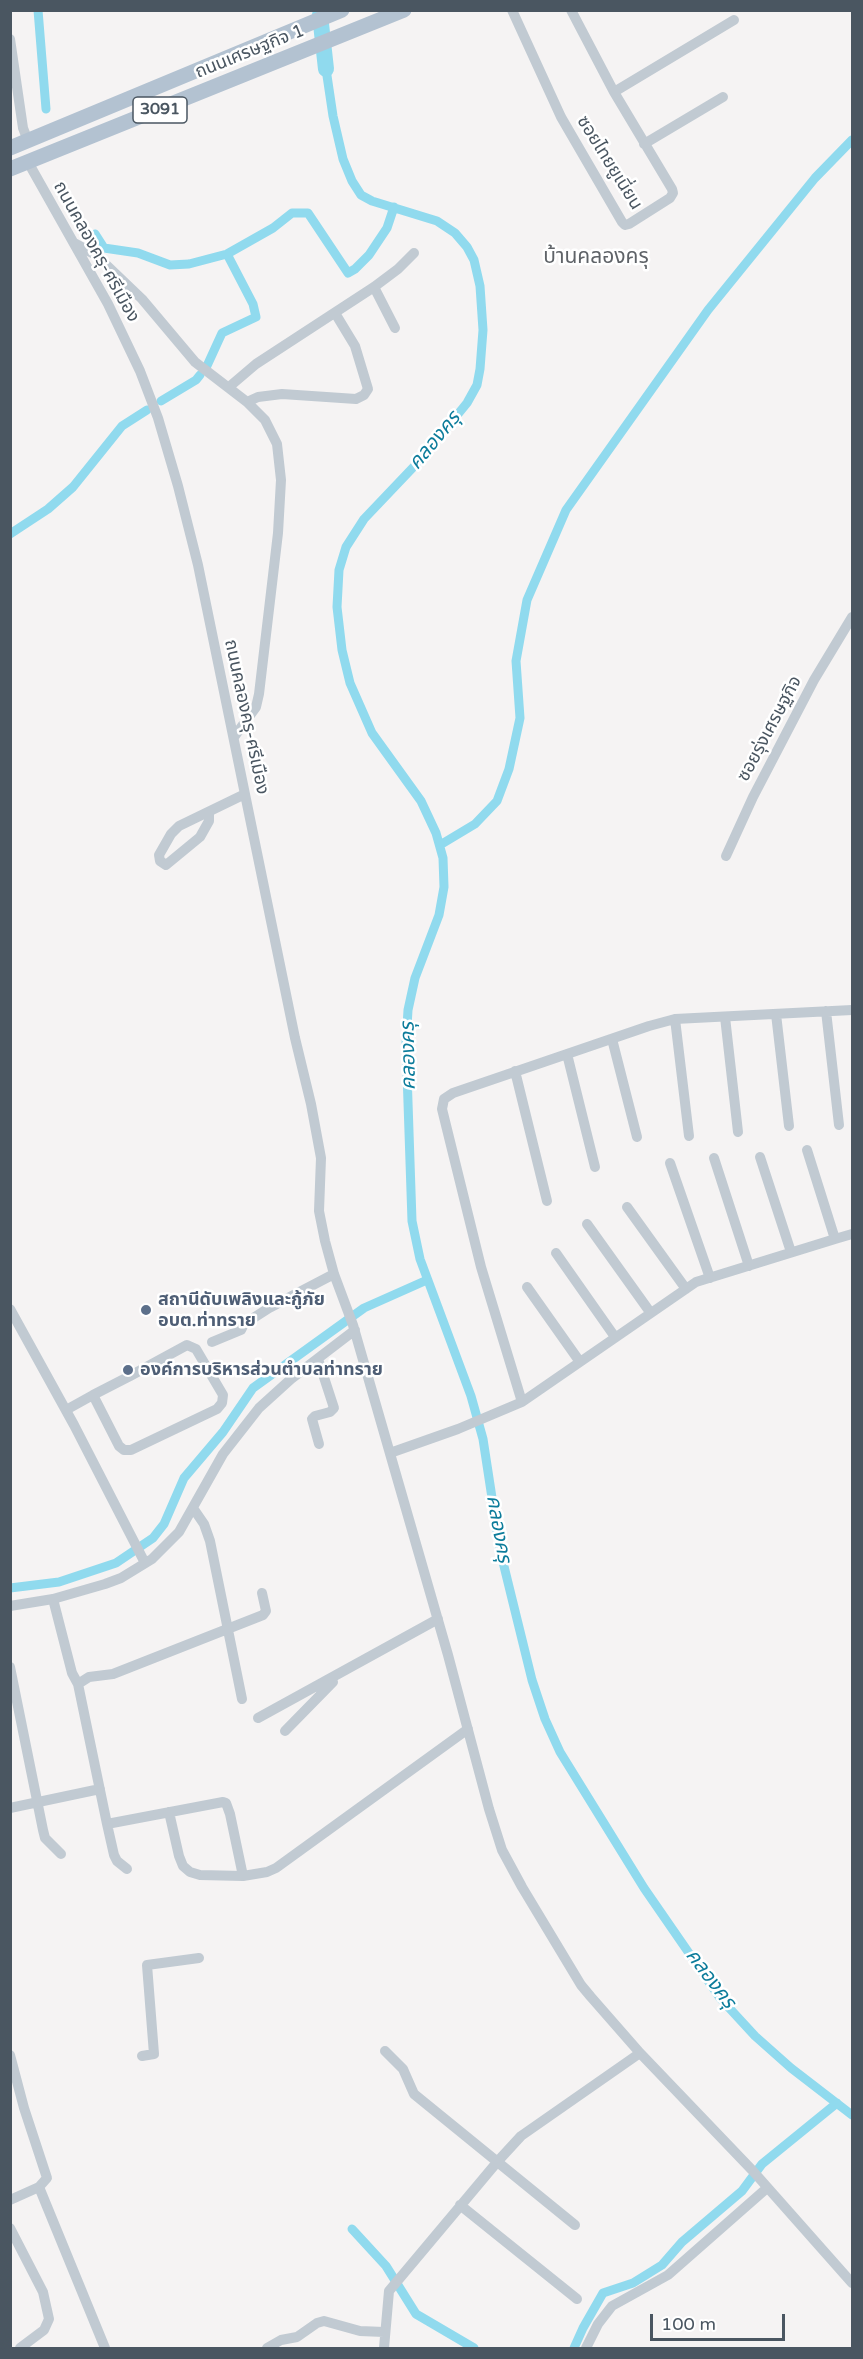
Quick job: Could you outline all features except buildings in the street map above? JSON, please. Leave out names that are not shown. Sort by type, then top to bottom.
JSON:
[{"type":"main road","name":"ถนนเศรษฐกิจ 1","points":[[10,169],[404,10]]},
{"type":"main road","name":"ถนนเศรษฐกิจ 1","points":[[10,148],[337,13]]},
{"type":"street","name":"ซอยไทยยูเนี่ยน","points":[[512,10],[561,117],[625,225],[670,198],[673,193],[614,92],[571,10]]},
{"type":"street","points":[[614,92],[734,20]]},
{"type":"street","points":[[10,39],[23,128],[28,141]]},
{"type":"street","points":[[644,144],[723,97]]},
{"type":"street","name":"ถนนคลองครุ-ศรีเมือง","points":[[28,162],[113,314],[140,371],[158,418],[198,565],[311,1104],[321,1158],[319,1211],[334,1274],[354,1327],[438,1619],[496,1832],[514,1872],[581,1985],[640,2054],[752,2170],[852,2283]]},
{"type":"street","points":[[74,243],[96,255],[142,299],[195,362],[247,402],[265,420],[277,444],[281,480],[278,533],[259,694],[256,707],[234,737]]},
{"type":"street","points":[[230,387],[256,364],[374,287],[398,269],[414,253]]},
{"type":"street","points":[[374,287],[395,328]]},
{"type":"street","points":[[247,402],[282,394],[356,399],[364,395],[368,389],[355,346],[335,313]]},
{"type":"street","name":"ซอยรุ่งเศรษฐกิจ","points":[[726,856],[753,797],[814,680],[852,620]]},
{"type":"street","points":[[209,813],[208,821],[200,837],[166,865],[160,861],[159,855],[171,834],[179,826],[245,794]]},
{"type":"street","points":[[522,1402],[481,1267],[442,1109],[444,1099],[453,1093],[515,1071],[675,1019],[852,1010]]},
{"type":"street","points":[[826,1011],[839,1125]]},
{"type":"street","points":[[776,1014],[789,1126]]},
{"type":"street","points":[[725,1017],[738,1132]]},
{"type":"street","points":[[675,1019],[689,1136]]},
{"type":"street","points":[[612,1039],[637,1137]]},
{"type":"street","points":[[567,1054],[595,1167]]},
{"type":"street","points":[[515,1071],[547,1201]]},
{"type":"street","points":[[807,1150],[835,1239]]},
{"type":"street","points":[[760,1157],[791,1252]]},
{"type":"street","points":[[714,1158],[749,1266]]},
{"type":"street","points":[[670,1163],[710,1278]]},
{"type":"street","points":[[627,1207],[686,1289]]},
{"type":"street","points":[[587,1224],[651,1312]]},
{"type":"street","points":[[390,1453],[458,1429],[522,1402],[696,1282],[852,1234]]},
{"type":"street","points":[[556,1253],[615,1336]]},
{"type":"street","points":[[212,1342],[241,1330],[244,1324],[269,1308],[334,1274]]},
{"type":"street","points":[[527,1287],[580,1362]]},
{"type":"street","points":[[10,1309],[66,1410],[144,1560]]},
{"type":"street","points":[[10,1606],[53,1599],[121,1578],[173,1539],[223,1454],[253,1416],[271,1396],[354,1327]]},
{"type":"street","points":[[66,1410],[93,1395],[187,1345],[196,1349],[222,1395],[222,1403],[217,1409],[131,1450],[124,1450],[119,1446],[93,1395]]},
{"type":"street","points":[[318,1359],[334,1408],[312,1419],[320,1444]]},
{"type":"street","points":[[193,1508],[204,1524],[210,1541],[242,1699]]},
{"type":"street","points":[[78,1684],[90,1677],[113,1674],[265,1614],[262,1593]]},
{"type":"street","points":[[53,1599],[72,1673],[78,1684],[114,1855],[117,1861],[127,1869]]},
{"type":"street","points":[[258,1718],[438,1619]]},
{"type":"street","points":[[10,1667],[36,1804],[45,1838],[61,1854]]},
{"type":"street","points":[[285,1731],[340,1674]]},
{"type":"street","points":[[169,1812],[183,1866],[190,1872],[200,1875],[243,1876],[267,1872],[276,1868],[468,1729]]},
{"type":"street","points":[[10,1808],[100,1789]]},
{"type":"street","points":[[108,1824],[216,1802],[226,1803],[243,1876]]},
{"type":"street","points":[[142,2056],[154,2054],[147,1965],[199,1958]]},
{"type":"street","points":[[385,2051],[403,2069],[414,2094],[574,2225]]},
{"type":"street","points":[[384,2349],[389,2291],[498,2161],[521,2136],[640,2054]]},
{"type":"street","points":[[10,2055],[27,2117],[46,2172],[45,2182],[39,2187],[10,2200]]},
{"type":"street","points":[[586,2349],[598,2324],[612,2306],[668,2275],[764,2184]]},
{"type":"street","points":[[39,2187],[105,2349]]},
{"type":"street","points":[[460,2205],[577,2299]]},
{"type":"street","points":[[10,2228],[43,2292],[49,2319],[44,2330],[20,2349]]},
{"type":"street","points":[[267,2349],[281,2340],[297,2337],[317,2323],[324,2321],[360,2331],[384,2332]]},
{"type":"waterway","points":[[38,10],[46,109]]},
{"type":"waterway","points":[[320,15],[326,69]]},
{"type":"waterway","name":"คลองครุ","points":[[326,69],[333,116],[343,159],[361,195],[372,201],[437,221],[455,233],[474,260],[480,286],[483,330],[477,385],[467,403],[423,457],[364,519],[346,547],[339,570],[337,607],[342,650],[350,683],[372,733],[421,801],[436,833],[443,858],[444,887],[439,915],[415,978],[408,1010],[406,1043],[412,1221],[420,1259],[471,1396],[483,1439],[500,1550],[532,1680],[545,1719],[560,1752],[644,1888],[720,1998],[755,2036],[791,2068],[852,2115]]},
{"type":"waterway","name":"คลองครุ","points":[[440,845],[475,824],[497,801],[509,769],[520,718],[516,661],[527,600],[566,510],[708,310],[815,178],[852,140]]},
{"type":"waterway","points":[[95,234],[104,248],[138,253],[170,265],[189,264],[227,254],[273,228],[292,213],[308,213],[348,273],[369,255],[387,228],[394,207]]},
{"type":"waterway","points":[[206,368],[222,333],[256,317],[253,304],[227,254]]},
{"type":"waterway","points":[[161,401],[196,380],[200,375]]},
{"type":"waterway","points":[[10,534],[48,509],[73,487],[122,426],[147,410]]},
{"type":"waterway","points":[[10,1588],[59,1582],[116,1563],[153,1538],[164,1524],[184,1478],[223,1432],[253,1388],[364,1308],[427,1280]]},
{"type":"waterway","points":[[574,2348],[603,2293],[633,2283],[662,2265],[682,2242],[742,2191],[762,2164],[837,2103]]},
{"type":"waterway","points":[[352,2229],[386,2266],[416,2314],[474,2348]]},
{"type":"place","name":"สถานีดับเพลิงและกู้ภัย อบต.ท่าทราย","points":[[146,1310]]},
{"type":"place","name":"องค์การบริหารส่วนตำบลท่าทราย","points":[[128,1370]]},
{"type":"district","name":"บ้านคลองครุ","points":[[596,257]]}]
